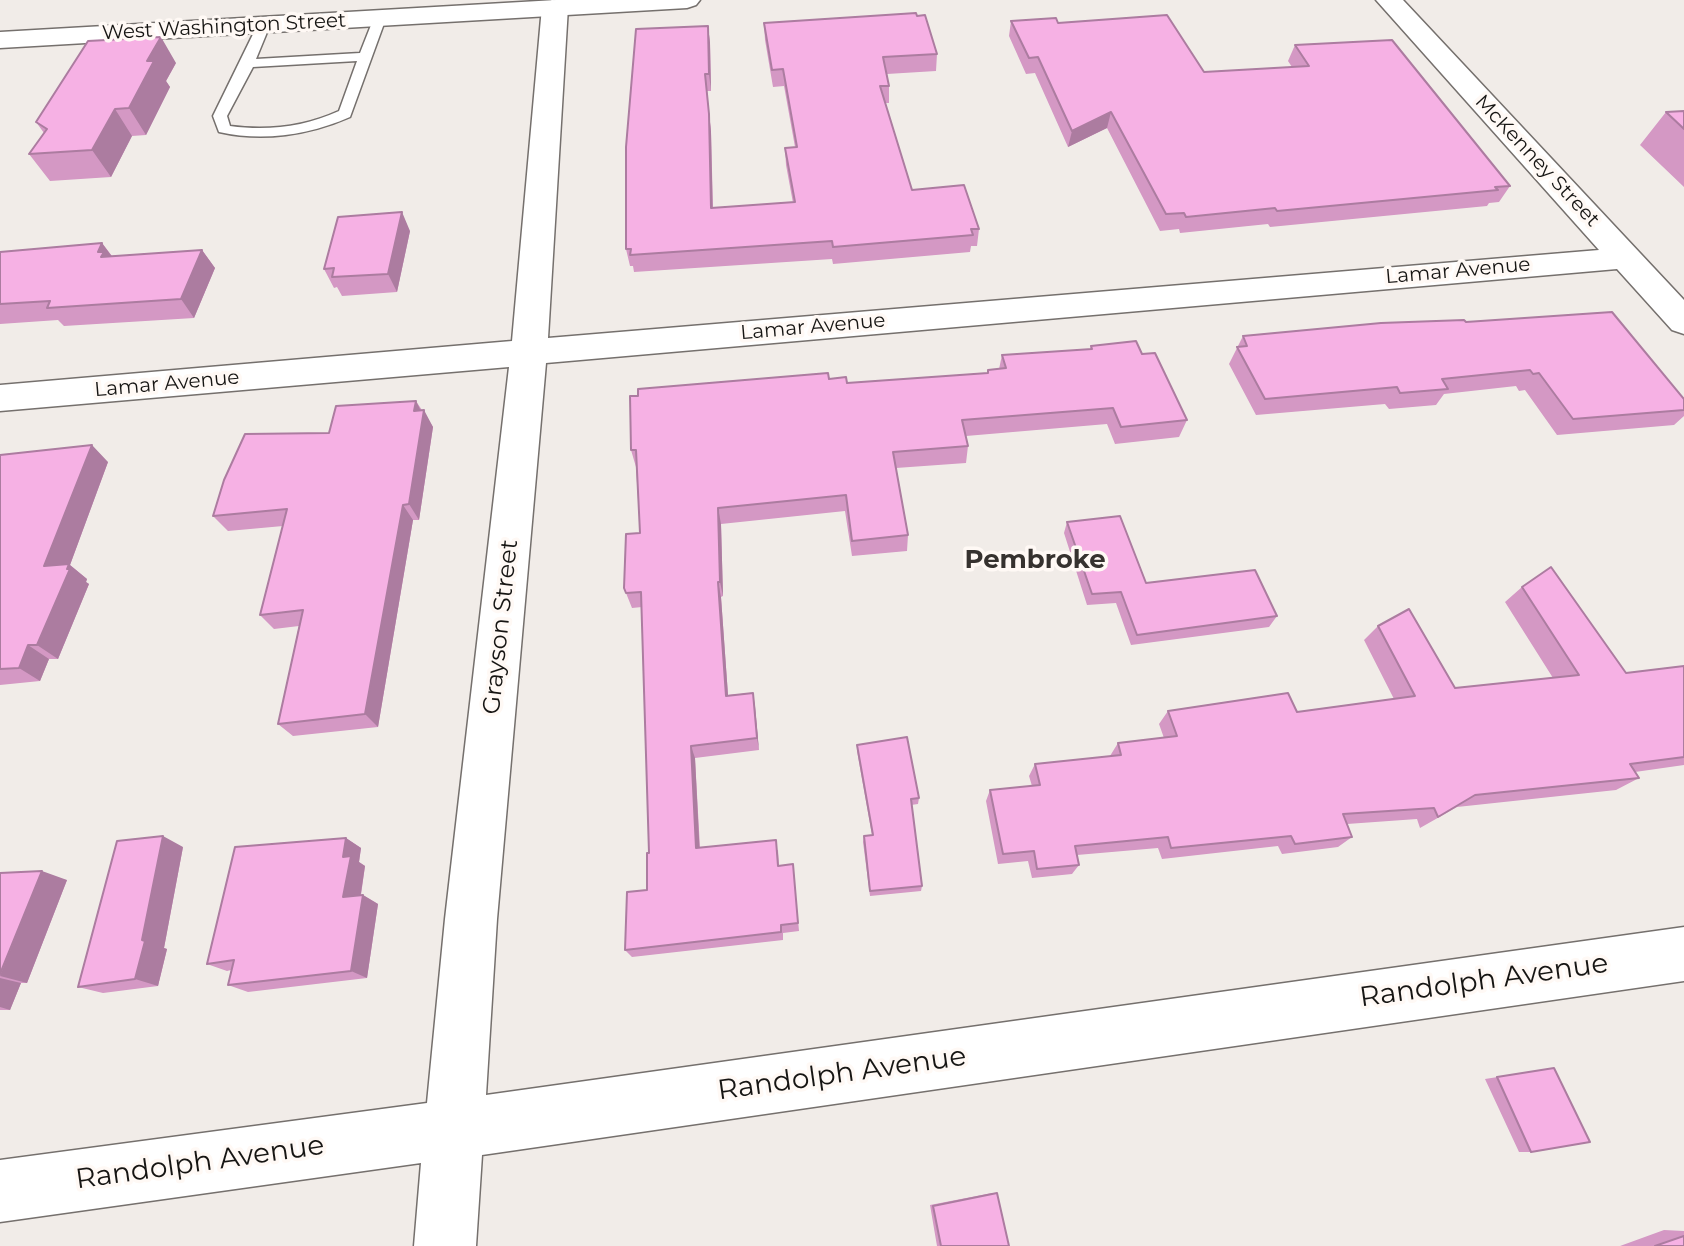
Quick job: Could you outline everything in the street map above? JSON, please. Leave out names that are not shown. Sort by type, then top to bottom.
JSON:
[{"type":"street","name":"West Washington Street","points":[[0,40],[687,0]]},
{"type":"street","name":"McKenney Street","points":[[1389,0],[1684,322]]},
{"type":"street","name":"Grayson Street","points":[[445,1246],[471,919],[528,352],[555,7]]},
{"type":"street","name":"Lamar Avenue","points":[[0,398],[1626,258]]},
{"type":"street","name":"Randolph Avenue","points":[[0,1191],[694,1096],[1684,954]]},
{"type":"lane","points":[[264,25],[220,116],[224,129],[244,132],[325,124],[345,114],[380,18]]},
{"type":"lane","points":[[248,63],[366,57]]},
{"type":"building","points":[[916,13],[917,16],[925,15],[937,54],[883,57],[889,86],[880,86],[912,190],[964,185],[979,229],[971,229],[973,235],[833,247],[832,241],[630,255],[631,249],[626,249],[626,147],[636,29],[708,26],[709,74],[705,74],[711,208],[795,202],[785,148],[797,147],[783,69],[772,70],[764,23]]},
{"type":"building","points":[[1167,15],[1204,72],[1309,66],[1295,45],[1392,40],[1510,186],[1495,187],[1498,190],[1277,211],[1275,208],[1186,217],[1184,213],[1166,214],[1111,112],[1072,131],[1038,57],[1029,58],[1011,21],[1056,18],[1058,23]]},
{"type":"building","points":[[161,37],[147,61],[154,61],[129,108],[115,109],[92,150],[29,154],[47,129],[36,122],[88,41]]},
{"type":"building","points":[[1684,111],[1684,129],[1666,112]]},
{"type":"building","points":[[402,212],[388,274],[332,277],[334,268],[324,269],[338,217]]},
{"type":"building","points":[[102,243],[98,252],[104,252],[101,257],[202,250],[181,299],[47,308],[50,301],[0,304],[0,252]]},
{"type":"building","points":[[1612,312],[1684,399],[1684,410],[1573,419],[1539,373],[1533,374],[1530,370],[1442,379],[1448,389],[1400,393],[1397,387],[1265,399],[1237,347],[1247,346],[1243,336],[1381,323],[1466,322]]},
{"type":"building","points":[[1136,341],[1142,354],[1155,353],[1187,420],[1121,427],[1113,408],[962,420],[968,446],[893,452],[908,535],[852,541],[846,495],[718,508],[718,582],[726,696],[753,693],[757,738],[691,746],[696,848],[776,840],[778,866],[793,864],[798,923],[781,925],[781,932],[625,950],[627,892],[647,890],[649,853],[641,592],[626,593],[624,588],[626,534],[640,533],[636,450],[631,450],[630,396],[638,396],[638,389],[828,373],[829,379],[846,377],[847,383],[988,373],[988,370],[1006,368],[1002,355],[1092,349],[1091,346]]},
{"type":"building","points":[[416,401],[414,411],[424,410],[409,504],[403,505],[365,714],[278,724],[303,610],[260,615],[287,509],[213,516],[224,480],[245,434],[329,433],[336,406]]},
{"type":"building","points":[[92,445],[44,566],[69,564],[67,569],[70,569],[37,645],[28,645],[19,668],[0,669],[0,455]]},
{"type":"building","points":[[1120,516],[1146,583],[1255,570],[1277,616],[1137,635],[1121,592],[1092,594],[1067,522]]},
{"type":"building","points":[[1551,567],[1626,673],[1684,666],[1684,757],[1630,764],[1639,778],[1475,795],[1438,817],[1434,808],[1343,814],[1352,837],[1295,844],[1291,836],[1171,848],[1168,837],[1075,846],[1079,865],[1037,869],[1034,851],[1003,854],[990,790],[1040,785],[1035,764],[1121,755],[1118,743],[1177,736],[1168,711],[1288,693],[1297,712],[1415,696],[1378,626],[1409,609],[1455,688],[1579,675],[1522,587]]},
{"type":"building","points":[[907,737],[919,798],[911,799],[922,886],[870,891],[864,836],[873,835],[857,745]]},
{"type":"building","points":[[163,836],[142,940],[145,941],[135,979],[78,987],[117,841]]},
{"type":"building","points":[[346,838],[343,857],[351,856],[343,897],[363,895],[351,971],[228,985],[234,960],[207,964],[235,847]]},
{"type":"building","points":[[42,871],[0,974],[0,873]]},
{"type":"building","points":[[1554,1068],[1590,1142],[1531,1152],[1497,1077]]},
{"type":"building","points":[[997,1193],[1009,1246],[941,1246],[933,1206]]},
{"type":"building","points":[[1684,1236],[1684,1246],[1655,1246]]},
{"type":"district","name":"Pembroke","points":[[1035,560]]}]
